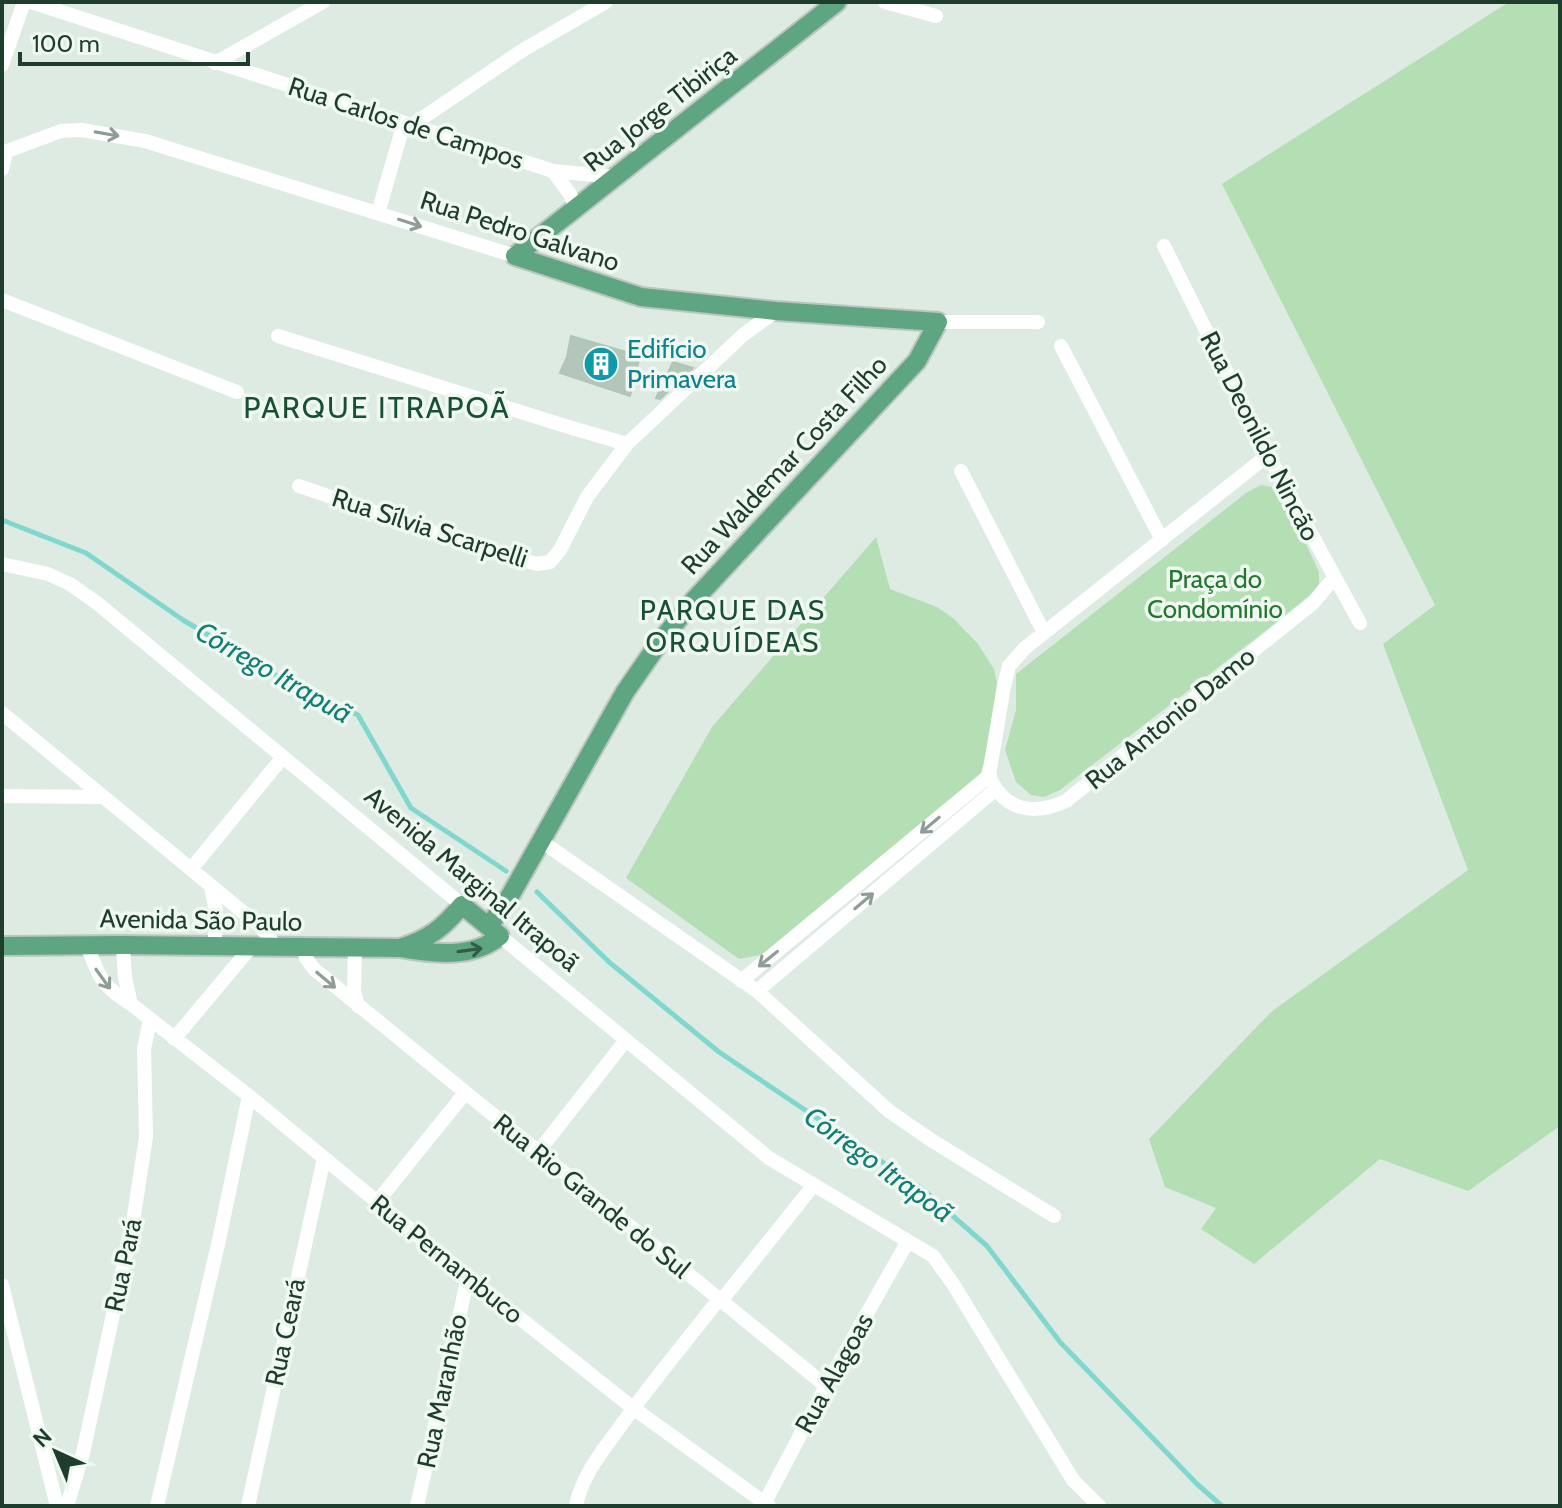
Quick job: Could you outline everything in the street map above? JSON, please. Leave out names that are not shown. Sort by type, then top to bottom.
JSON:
[{"type":"main road","name":"Rua Jorge Tibiriça","points":[[515,256],[837,2]]},
{"type":"main road","name":"Rua Pedro Galvano","points":[[515,256],[641,297],[776,311],[938,322]]},
{"type":"main road","name":"Rua Waldemar Costa Filho","points":[[494,931],[510,896],[625,692],[659,643],[694,600],[917,361],[938,322]]},
{"type":"main road","name":"Avenida Marginal Itrapoã","points":[[462,905],[494,931]]},
{"type":"main road","name":"Avenida São Paulo","points":[[400,948],[441,929],[462,905]]},
{"type":"main road","name":"Avenida São Paulo","points":[[2,946],[472,951],[489,946],[494,931]]},
{"type":"street","points":[[2,65],[24,2]]},
{"type":"street","name":"Rua Carlos de Campos","points":[[31,2],[59,6],[215,63],[553,171],[616,177]]},
{"type":"street","points":[[215,63],[323,2]]},
{"type":"street","points":[[378,213],[408,124],[523,50],[606,2]]},
{"type":"street","points":[[885,2],[936,16]]},
{"type":"street","name":"Rua Pedro Galvano","points":[[4,153],[61,131],[81,130],[145,141],[515,256]]},
{"type":"street","points":[[2,169],[4,153]]},
{"type":"street","name":"Rua Carlos de Campos","points":[[553,171],[576,208]]},
{"type":"street","name":"Rua Deonildo Nincão","points":[[1164,246],[1268,455],[1360,623]]},
{"type":"street","points":[[2,300],[237,392]]},
{"type":"street","points":[[743,307],[743,335]]},
{"type":"street","name":"Rua Sílvia Scarpelli","points":[[299,486],[488,551],[537,564],[550,562],[560,550],[587,497],[627,444],[743,335],[776,311]]},
{"type":"street","name":"Rua Pedro Galvano","points":[[938,322],[1038,322]]},
{"type":"street","points":[[278,336],[627,444]]},
{"type":"street","points":[[1061,346],[1162,540]]},
{"type":"street","points":[[757,991],[993,784],[1004,686],[1009,666],[1025,648],[1268,455]]},
{"type":"street","points":[[961,471],[1043,631]]},
{"type":"street","name":"Avenida Marginal Itrapoã","points":[[2,564],[48,574],[70,584],[97,603],[462,905]]},
{"type":"street","name":"Rua Antonio Damo","points":[[993,784],[1012,804],[1038,810],[1066,801],[1313,603],[1334,578]]},
{"type":"street","points":[[2,713],[261,927],[276,947]]},
{"type":"street","points":[[191,869],[283,757]]},
{"type":"street","points":[[741,981],[993,784]]},
{"type":"street","points":[[2,796],[102,797]]},
{"type":"street","points":[[541,841],[757,991],[889,1111],[1054,1216]]},
{"type":"street","points":[[211,887],[217,917],[214,946]]},
{"type":"street","name":"Avenida Marginal Itrapoã","points":[[494,931],[769,1158],[933,1256],[1073,1480],[1099,1506]]},
{"type":"street","name":"Rua Pernambuco","points":[[87,945],[100,978],[117,996],[249,1096],[633,1408],[766,1505]]},
{"type":"street","points":[[123,945],[125,978],[131,1004]]},
{"type":"street","points":[[174,1039],[251,947]]},
{"type":"street","name":"Rua Rio Grande do Sul","points":[[304,947],[306,958],[314,969],[826,1386]]},
{"type":"street","points":[[355,948],[354,991],[358,1006]]},
{"type":"street","name":"Rua Pará","points":[[67,1506],[83,1453],[133,1222],[146,1137],[144,1049],[150,1020]]},
{"type":"street","points":[[538,1152],[626,1040]]},
{"type":"street","points":[[377,1202],[465,1093]]},
{"type":"street","points":[[157,1506],[249,1096]]},
{"type":"street","name":"Rua Ceará","points":[[248,1506],[324,1158]]},
{"type":"street","points":[[576,1506],[582,1484],[633,1408],[813,1186]]},
{"type":"street","name":"Rua Alagoas","points":[[766,1505],[826,1386],[908,1241]]},
{"type":"street","name":"Rua Maranhão","points":[[417,1506],[468,1277]]},
{"type":"street","points":[[2,1285],[57,1506]]},
{"type":"green space","points":[[1509,2],[1560,2],[1560,1126],[1468,1191],[1380,1159],[1254,1264],[1201,1229],[1216,1208],[1165,1187],[1149,1139],[1271,1012],[1468,870],[1383,644],[1435,605],[1222,184]]},
{"type":"green space","name":"Praça do Condomínio","points":[[1261,485],[1275,488],[1284,496],[1319,572],[1319,584],[1269,628],[1060,790],[1044,797],[1031,795],[1016,782],[1005,750],[1016,710],[1016,674],[1246,493]]},
{"type":"green space","points":[[876,537],[890,589],[937,607],[953,618],[978,644],[994,669],[997,683],[993,733],[978,781],[766,954],[739,959],[626,878],[712,727]]},
{"type":"building","name":"Edifício Primavera","points":[[571,336],[640,356],[630,396],[560,373]]},
{"type":"building","points":[[673,362],[693,368],[660,399],[656,398]]},
{"type":"waterway","name":"Córrego Itrapuã","points":[[2,520],[86,553],[183,620],[294,686],[358,715],[411,808],[506,871]]},
{"type":"waterway","name":"Córrego Itrapoã","points":[[537,892],[609,962],[719,1052],[921,1188],[987,1246],[1060,1342],[1222,1506]]},
{"type":"place","name":"Edifício Primavera","points":[[601,364]]},
{"type":"district","name":"PARQUE ITRAPOÃ","points":[[377,407]]},
{"type":"district","name":"PARQUE DAS ORQUÍDEAS","points":[[733,626]]}]
